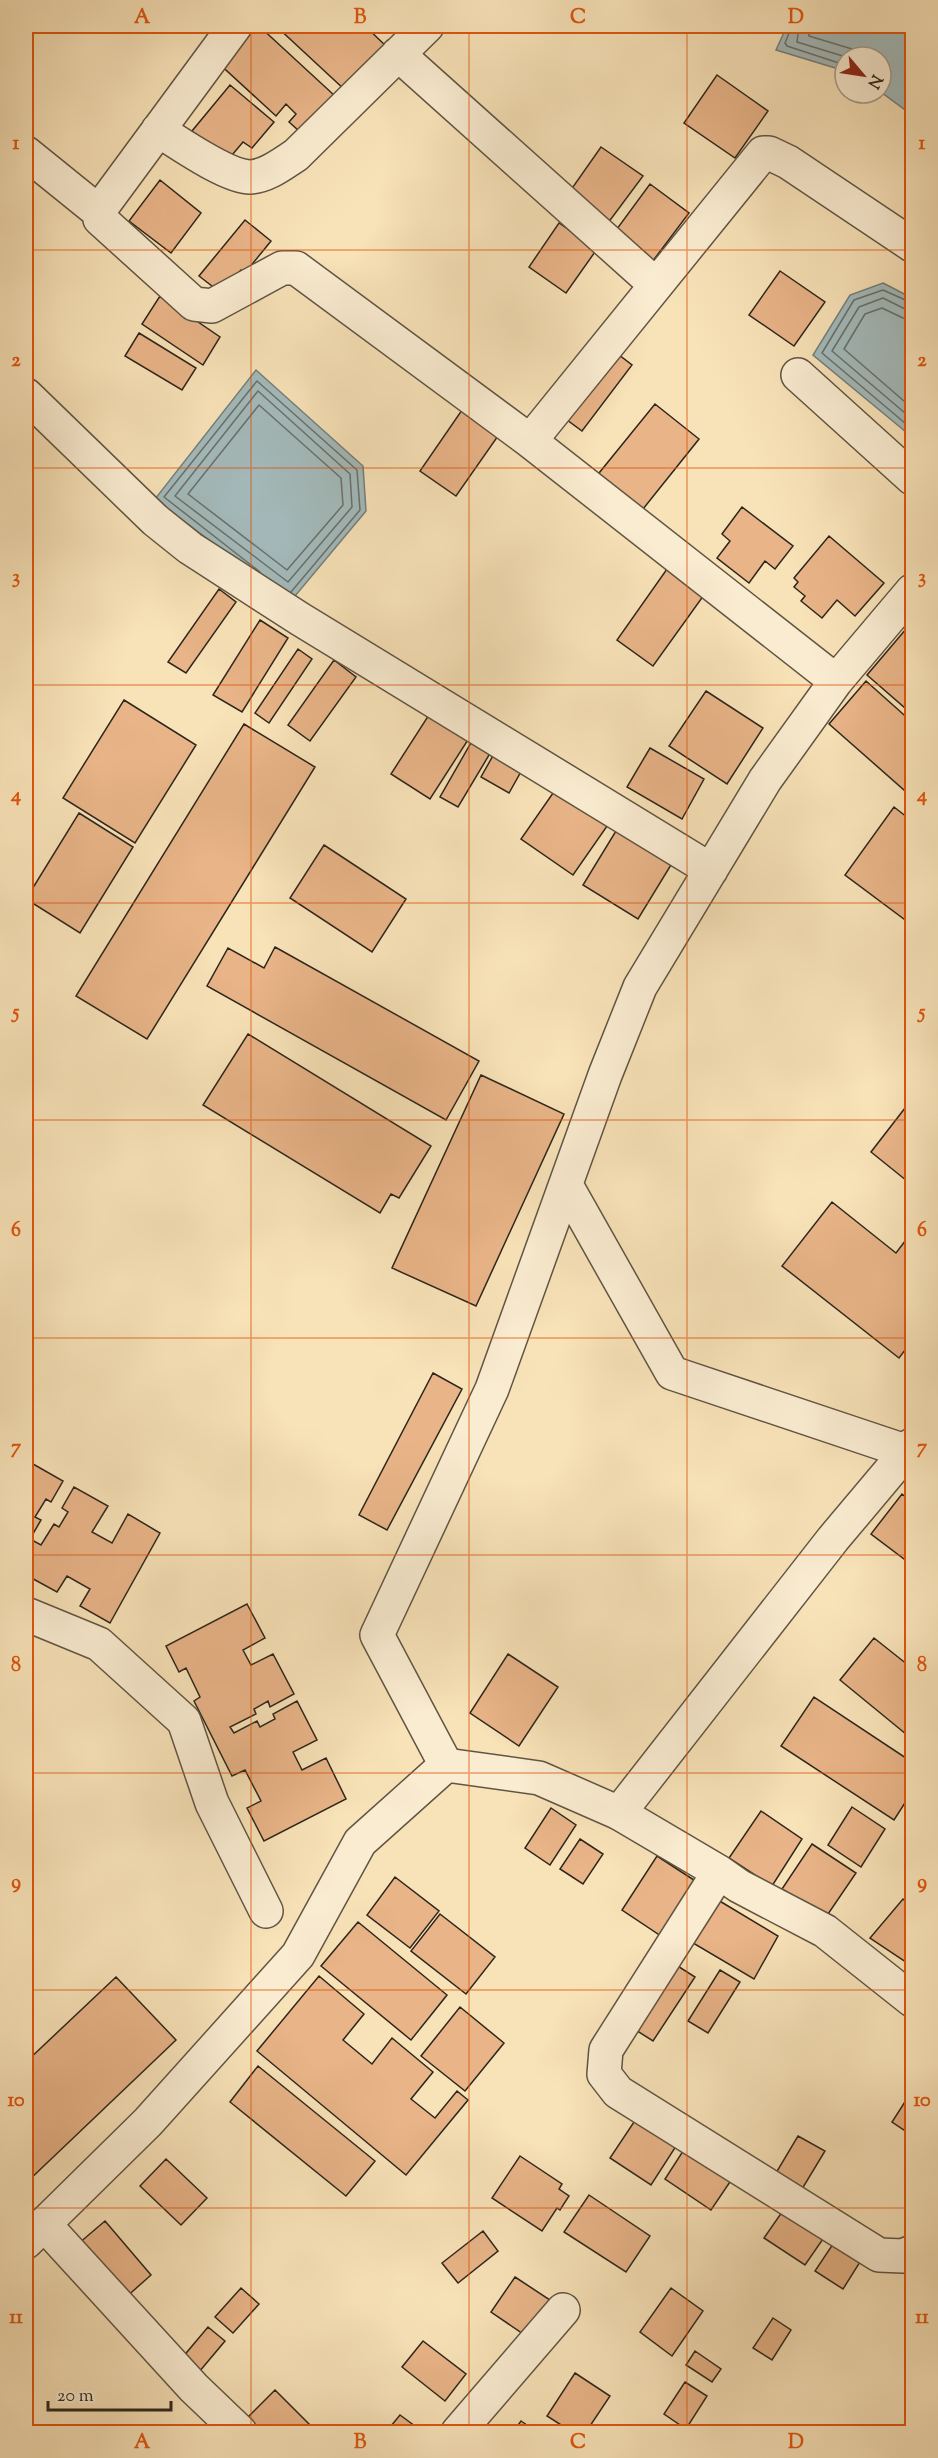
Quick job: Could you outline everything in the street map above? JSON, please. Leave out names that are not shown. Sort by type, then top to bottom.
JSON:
[{"type":"street","points":[[99,212],[235,26]]},
{"type":"street","points":[[158,130],[234,174],[251,177],[272,171],[296,155],[427,26]]},
{"type":"street","points":[[398,54],[656,285]]},
{"type":"street","points":[[530,441],[759,157],[766,152],[788,162],[912,245]]},
{"type":"street","points":[[26,153],[99,212],[100,219],[194,304],[212,306],[282,268],[296,268],[530,441],[836,681]]},
{"type":"street","points":[[798,375],[912,478]]},
{"type":"street","points":[[26,395],[155,520],[190,548],[300,619],[711,870]]},
{"type":"street","points":[[446,1765],[377,1635],[492,1389],[605,1075],[640,987],[765,780],[836,681],[912,591]]},
{"type":"street","points":[[566,1185],[672,1373],[910,1449],[826,1548],[619,1813]]},
{"type":"street","points":[[26,1614],[99,1644],[184,1721],[212,1803],[266,1911]]},
{"type":"street","points":[[240,2433],[35,2233],[148,2122],[298,1955],[360,1842],[446,1765],[539,1778],[619,1813],[739,1886],[825,1931],[912,2000]]},
{"type":"street","points":[[719,1872],[606,2050],[604,2074],[618,2092],[879,2255],[903,2256],[912,2252]]},
{"type":"street","points":[[458,2433],[562,2310]]},
{"type":"water","points":[[787,26],[912,26],[912,115],[893,101],[893,45],[833,45],[833,67],[776,50]]},
{"type":"water","points":[[883,283],[912,298],[912,437],[813,355],[850,295]]},
{"type":"water","points":[[256,370],[363,466],[366,511],[290,602],[155,499]]},
{"type":"building","points":[[246,26],[259,26],[335,96],[307,138],[289,122],[296,114],[286,104],[276,116],[215,60]]},
{"type":"building","points":[[276,26],[365,26],[387,47],[346,91]]},
{"type":"building","points":[[717,75],[768,111],[735,158],[684,123]]},
{"type":"building","points":[[230,85],[274,122],[252,148],[243,142],[227,161],[192,131]]},
{"type":"building","points":[[601,147],[643,176],[608,223],[568,194]]},
{"type":"building","points":[[160,180],[201,213],[171,253],[129,221]]},
{"type":"building","points":[[650,184],[689,213],[649,266],[611,237]]},
{"type":"building","points":[[245,220],[271,241],[245,273],[241,270],[221,293],[199,276]]},
{"type":"building","points":[[559,223],[597,249],[566,293],[529,267]]},
{"type":"building","points":[[780,271],[825,302],[794,346],[749,315]]},
{"type":"building","points":[[160,296],[220,337],[203,365],[142,324]]},
{"type":"building","points":[[139,333],[196,368],[182,390],[125,356]]},
{"type":"building","points":[[610,348],[632,365],[582,431],[559,414]]},
{"type":"building","points":[[655,404],[699,439],[639,514],[595,478]]},
{"type":"building","points":[[462,410],[498,436],[456,496],[420,471]]},
{"type":"building","points":[[742,507],[793,546],[775,569],[765,561],[749,583],[717,558],[730,541],[722,534]]},
{"type":"building","points":[[829,536],[884,583],[855,616],[837,600],[822,618],[801,601],[805,596],[794,587],[798,582],[794,578]]},
{"type":"building","points":[[667,569],[704,595],[653,666],[617,640]]},
{"type":"building","points":[[219,589],[236,602],[186,673],[168,662]]},
{"type":"building","points":[[260,620],[288,638],[242,712],[213,695]]},
{"type":"building","points":[[912,622],[912,714],[867,675]]},
{"type":"building","points":[[298,649],[312,659],[269,723],[255,713]]},
{"type":"building","points":[[334,660],[356,677],[310,741],[288,725]]},
{"type":"building","points":[[866,681],[912,722],[912,797],[829,724]]},
{"type":"building","points":[[706,691],[763,728],[727,784],[669,746]]},
{"type":"building","points":[[124,700],[196,745],[135,843],[63,798]]},
{"type":"building","points":[[434,707],[473,732],[430,799],[391,774]]},
{"type":"building","points":[[244,724],[315,767],[147,1039],[76,996]]},
{"type":"building","points":[[476,734],[495,745],[458,807],[440,797]]},
{"type":"building","points":[[499,745],[527,761],[509,793],[481,777]]},
{"type":"building","points":[[650,748],[704,779],[682,819],[627,787]]},
{"type":"building","points":[[560,783],[612,819],[573,875],[521,839]]},
{"type":"building","points":[[894,807],[912,821],[912,925],[845,875]]},
{"type":"building","points":[[79,813],[133,847],[80,933],[26,899]]},
{"type":"building","points":[[619,826],[674,860],[638,919],[583,885]]},
{"type":"building","points":[[324,845],[406,899],[372,952],[290,898]]},
{"type":"building","points":[[275,947],[479,1061],[446,1120],[207,986],[228,948],[264,968]]},
{"type":"building","points":[[248,1034],[431,1146],[399,1198],[391,1194],[380,1213],[203,1105]]},
{"type":"building","points":[[481,1075],[564,1114],[476,1306],[392,1268]]},
{"type":"building","points":[[912,1099],[912,1185],[871,1152]]},
{"type":"building","points":[[832,1202],[896,1253],[912,1232],[912,1341],[899,1358],[782,1266]]},
{"type":"building","points":[[433,1373],[462,1389],[387,1530],[359,1515]]},
{"type":"building","points":[[26,1460],[63,1481],[51,1502],[46,1499],[35,1517],[41,1520],[30,1539],[41,1545],[54,1524],[59,1527],[68,1512],[62,1508],[74,1487],[108,1506],[92,1532],[112,1543],[128,1514],[160,1533],[110,1623],[80,1606],[90,1589],[67,1576],[57,1592],[26,1575]]},
{"type":"building","points":[[902,1494],[912,1502],[912,1565],[871,1534]]},
{"type":"building","points":[[247,1604],[265,1638],[243,1650],[251,1665],[273,1654],[294,1694],[270,1707],[268,1701],[254,1709],[256,1714],[230,1727],[234,1733],[257,1721],[260,1727],[275,1719],[273,1714],[297,1701],[317,1740],[293,1752],[302,1770],[326,1758],[346,1799],[264,1841],[247,1808],[261,1801],[245,1770],[232,1776],[194,1701],[200,1697],[186,1668],[179,1672],[166,1646]]},
{"type":"building","points":[[874,1638],[908,1665],[912,1659],[912,1739],[840,1680]]},
{"type":"building","points":[[508,1654],[558,1687],[519,1746],[470,1713]]},
{"type":"building","points":[[814,1697],[912,1762],[912,1792],[894,1820],[781,1746]]},
{"type":"building","points":[[852,1807],[885,1829],[861,1867],[828,1845]]},
{"type":"building","points":[[551,1808],[576,1825],[550,1865],[525,1848]]},
{"type":"building","points":[[761,1811],[802,1839],[772,1886],[729,1858]]},
{"type":"building","points":[[580,1839],[603,1854],[583,1884],[560,1869]]},
{"type":"building","points":[[812,1844],[856,1873],[826,1917],[782,1889]]},
{"type":"building","points":[[657,1856],[697,1882],[661,1936],[622,1910]]},
{"type":"building","points":[[395,1877],[439,1911],[410,1948],[367,1915]]},
{"type":"building","points":[[903,1899],[912,1907],[912,1966],[870,1938]]},
{"type":"building","points":[[718,1900],[778,1936],[754,1979],[693,1943]]},
{"type":"building","points":[[440,1914],[495,1957],[466,1994],[411,1951]]},
{"type":"building","points":[[358,1922],[447,1995],[411,2040],[321,1966]]},
{"type":"building","points":[[673,1963],[695,1977],[653,2041],[631,2027]]},
{"type":"building","points":[[720,1970],[740,1982],[708,2033],[688,2021]]},
{"type":"building","points":[[319,1976],[364,2014],[343,2040],[372,2064],[392,2038],[433,2072],[411,2099],[435,2118],[457,2091],[468,2100],[406,2175],[257,2051]]},
{"type":"building","points":[[116,1977],[176,2040],[26,2183],[26,2062]]},
{"type":"building","points":[[460,2007],[504,2043],[465,2091],[421,2056]]},
{"type":"building","points":[[258,2066],[375,2161],[346,2196],[230,2102]]},
{"type":"building","points":[[910,2094],[912,2095],[912,2129],[910,2134],[892,2122]]},
{"type":"building","points":[[640,2113],[680,2140],[651,2185],[610,2158]]},
{"type":"building","points":[[798,2136],[825,2151],[796,2199],[770,2183]]},
{"type":"building","points":[[685,2148],[732,2179],[711,2210],[665,2179]]},
{"type":"building","points":[[520,2156],[562,2184],[559,2189],[569,2196],[560,2210],[557,2208],[542,2231],[492,2198]]},
{"type":"building","points":[[166,2159],[207,2198],[181,2225],[140,2186]]},
{"type":"building","points":[[589,2195],[650,2236],[626,2272],[564,2232]]},
{"type":"building","points":[[782,2212],[823,2239],[805,2265],[764,2238]]},
{"type":"building","points":[[105,2221],[151,2275],[124,2299],[78,2244]]},
{"type":"building","points":[[483,2231],[498,2251],[458,2283],[442,2263]]},
{"type":"building","points":[[833,2244],[860,2262],[843,2289],[815,2271]]},
{"type":"building","points":[[515,2277],[553,2302],[529,2338],[491,2312]]},
{"type":"building","points":[[241,2288],[259,2304],[233,2333],[215,2317]]},
{"type":"building","points":[[671,2288],[703,2311],[672,2356],[640,2332]]},
{"type":"building","points":[[773,2318],[791,2330],[772,2360],[753,2348]]},
{"type":"building","points":[[208,2327],[225,2341],[199,2372],[182,2358]]},
{"type":"building","points":[[423,2341],[466,2374],[445,2401],[402,2367]]},
{"type":"building","points":[[695,2351],[721,2369],[712,2382],[686,2365]]},
{"type":"building","points":[[575,2373],[610,2396],[586,2432],[572,2432],[547,2416]]},
{"type":"building","points":[[685,2382],[707,2396],[686,2429],[664,2414]]},
{"type":"building","points":[[275,2390],[317,2432],[247,2432],[240,2425]]},
{"type":"building","points":[[400,2415],[423,2432],[386,2432]]},
{"type":"building","points":[[521,2421],[537,2432],[513,2432]]}]
